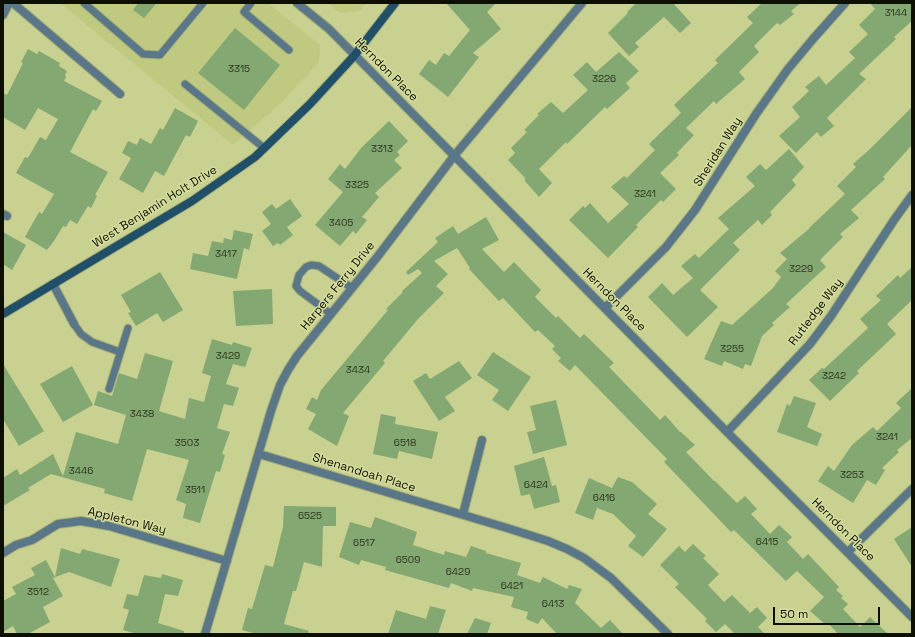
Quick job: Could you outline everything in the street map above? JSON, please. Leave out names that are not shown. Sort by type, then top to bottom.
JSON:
[{"type":"main road","name":"West Benjamin Holt Drive","points":[[3,314],[192,201],[255,157],[310,104],[354,56],[395,3]]},
{"type":"street","points":[[3,15],[9,3]]},
{"type":"street","points":[[13,3],[120,94]]},
{"type":"street","name":"Herndon Place","points":[[297,3],[329,29],[727,432],[912,616]]},
{"type":"street","name":"Harpers Ferry Drive","points":[[205,634],[271,411],[280,385],[288,370],[297,356],[332,314],[454,156],[582,3]]},
{"type":"street","name":"Sheridan Way","points":[[605,308],[666,247],[695,210],[756,114],[784,75],[845,3]]},
{"type":"street","name":"Rutledge Way","points":[[727,432],[810,344],[831,316],[912,195]]},
{"type":"street","points":[[53,284],[74,324]]},
{"type":"street","points":[[463,514],[482,440]]},
{"type":"street","name":"Shenandoah Place","points":[[259,454],[463,514],[548,541],[567,549],[584,558],[611,578],[668,634]]},
{"type":"street","points":[[848,552],[912,489]]},
{"type":"street","name":"Appleton Way","points":[[3,553],[32,540],[58,524],[81,521],[109,526],[227,561]]},
{"type":"lane","points":[[84,3],[143,54],[160,55],[203,3]]},
{"type":"lane","points":[[251,3],[244,12],[289,50]]},
{"type":"lane","points":[[185,84],[264,148]]},
{"type":"lane","points":[[332,314],[296,286],[300,275],[306,267],[311,265],[319,266],[352,288]]},
{"type":"lane","points":[[74,324],[81,334],[92,342],[120,352]]},
{"type":"lane","points":[[109,389],[128,328]]},
{"type":"shaded area","points":[[60,3],[268,3],[320,45],[319,62],[281,103],[233,145]]},
{"type":"shaded area","points":[[328,3],[366,3],[360,11],[340,13]]},
{"type":"building","points":[[138,3],[157,3],[144,18],[133,10]]},
{"type":"building","points":[[446,3],[496,3],[487,12],[501,29],[473,53],[479,57],[448,97],[419,74],[429,60],[436,65],[444,53],[449,56],[470,30]]},
{"type":"building","points":[[636,3],[673,3],[691,23],[680,33],[664,17],[635,43],[639,47],[629,56],[608,33]]},
{"type":"building","points":[[762,3],[801,3],[791,11],[794,14],[780,25],[777,23],[754,46],[759,52],[739,72],[745,79],[716,104],[714,101],[686,128],[694,135],[677,153],[679,155],[660,173],[676,189],[663,202],[661,200],[636,225],[638,227],[608,258],[569,220],[583,206],[585,208],[590,203],[608,223],[629,204],[611,187],[624,176],[627,178],[655,150],[649,144],[681,113],[674,105],[718,63],[715,60],[753,23],[747,17]]},
{"type":"building","points":[[870,3],[912,3],[912,21],[894,37],[896,39],[859,74],[866,79],[827,118],[834,126],[821,137],[817,132],[796,153],[779,136],[800,117],[792,107],[809,91],[805,87],[819,76],[826,85],[855,58],[849,52],[868,34],[859,25],[875,9]]},
{"type":"building","points":[[235,28],[280,65],[244,110],[198,73]]},
{"type":"building","points":[[28,49],[37,54],[39,51],[60,63],[59,66],[67,71],[64,81],[102,101],[96,111],[93,109],[70,152],[108,172],[95,195],[97,196],[91,208],[88,206],[77,224],[70,220],[66,227],[63,226],[47,250],[25,237],[39,212],[42,214],[54,194],[16,173],[25,157],[28,158],[40,137],[46,140],[58,119],[38,108],[25,130],[3,117],[3,93],[7,95],[23,63],[21,62]]},
{"type":"building","points":[[619,52],[639,71],[626,83],[630,88],[607,109],[605,107],[539,169],[552,183],[539,197],[524,180],[526,179],[508,160],[515,153],[511,148],[527,132],[524,130],[539,115],[537,114],[551,102],[563,113],[588,90],[573,75],[587,62],[596,72]]},
{"type":"building","points":[[912,107],[912,145],[883,177],[885,179],[851,210],[859,218],[840,234],[843,237],[820,260],[826,267],[786,304],[790,307],[772,323],[774,325],[762,336],[751,366],[745,364],[743,369],[724,361],[722,366],[704,359],[721,321],[732,325],[773,288],[781,277],[775,271],[787,259],[780,253],[810,228],[845,194],[837,186],[856,167],[853,164]]},
{"type":"building","points":[[175,108],[198,121],[190,137],[186,135],[164,176],[155,171],[143,193],[119,179],[131,158],[122,153],[128,141],[137,145],[140,138],[151,144],[160,128],[163,130]]},
{"type":"building","points":[[389,121],[408,141],[397,152],[400,155],[394,160],[402,168],[375,193],[379,197],[362,217],[367,220],[356,234],[353,231],[340,246],[315,225],[343,192],[328,179],[340,164],[345,169],[362,147]]},
{"type":"building","points":[[789,149],[804,167],[792,180],[796,185],[770,212],[772,215],[762,225],[758,220],[733,243],[740,250],[700,290],[718,307],[687,337],[648,297],[662,283],[673,295],[693,278],[681,266],[695,254],[699,258],[729,229],[718,218],[755,186],[746,177],[760,164],[766,170]]},
{"type":"building","points":[[290,199],[302,216],[287,227],[293,235],[280,245],[278,243],[273,246],[262,231],[271,224],[262,212],[272,204],[276,209]]},
{"type":"building","points":[[486,217],[499,240],[482,249],[504,272],[514,262],[541,290],[535,297],[556,318],[558,316],[580,338],[584,334],[614,363],[609,367],[660,420],[665,415],[680,432],[695,445],[686,452],[714,481],[737,503],[745,496],[757,509],[751,514],[770,534],[779,525],[792,537],[787,542],[803,559],[808,554],[839,587],[836,590],[843,596],[841,598],[848,604],[843,609],[860,627],[870,617],[888,634],[838,634],[828,623],[826,625],[810,611],[824,597],[797,571],[786,581],[734,530],[731,532],[664,462],[667,459],[575,365],[570,371],[558,361],[561,358],[552,349],[555,346],[538,330],[535,332],[503,298],[499,301],[469,269],[470,268],[457,248],[434,261],[448,274],[436,286],[444,293],[418,319],[383,361],[385,363],[343,413],[349,416],[337,446],[308,429],[316,414],[306,409],[312,397],[317,400],[321,390],[388,310],[386,309],[403,292],[402,291],[422,273],[418,269],[408,275],[406,272],[438,242],[435,238],[453,226],[458,234]]},
{"type":"building","points":[[234,230],[253,234],[249,250],[244,248],[237,279],[190,269],[193,253],[208,256],[212,241],[223,243],[224,238],[232,240]]},
{"type":"building","points":[[3,232],[26,245],[12,270],[3,264]]},
{"type":"building","points":[[912,267],[912,300],[887,324],[896,334],[857,371],[859,373],[830,401],[809,380],[822,368],[824,369],[868,328],[860,319],[881,300],[876,296],[898,275],[900,278]]},
{"type":"building","points":[[160,272],[183,310],[163,322],[157,313],[136,326],[128,313],[131,312],[121,295]]},
{"type":"building","points":[[272,289],[273,324],[236,326],[233,291]]},
{"type":"building","points":[[212,339],[232,345],[233,342],[252,348],[245,367],[233,364],[226,384],[239,388],[233,406],[224,404],[217,428],[230,432],[222,454],[225,455],[220,472],[216,471],[200,523],[183,518],[186,504],[176,500],[189,460],[147,449],[132,501],[104,493],[105,489],[51,474],[28,488],[30,490],[3,506],[3,478],[17,469],[20,475],[53,454],[63,476],[76,432],[118,444],[126,415],[94,405],[98,391],[112,396],[119,373],[137,379],[145,353],[173,361],[159,411],[185,419],[189,398],[204,402],[211,376],[202,373]]},
{"type":"building","points":[[493,352],[531,377],[508,411],[492,400],[499,390],[477,375]]},
{"type":"building","points":[[459,361],[472,378],[445,397],[455,411],[439,421],[413,381],[426,373],[430,379]]},
{"type":"building","points":[[3,364],[44,431],[19,446],[3,419]]},
{"type":"building","points":[[72,366],[93,405],[63,422],[40,384]]},
{"type":"building","points":[[912,388],[912,438],[897,450],[899,452],[882,468],[885,470],[876,485],[867,480],[853,503],[818,481],[828,466],[834,471],[852,445],[873,427],[877,431],[901,408],[896,403]]},
{"type":"building","points":[[794,396],[816,403],[807,427],[822,434],[817,446],[777,432],[787,404],[790,406]]},
{"type":"building","points":[[556,400],[567,445],[533,454],[527,432],[536,430],[530,406]]},
{"type":"building","points":[[381,414],[396,417],[395,424],[438,432],[432,459],[399,451],[397,459],[373,454]]},
{"type":"building","points":[[544,457],[552,486],[556,485],[560,502],[534,509],[530,494],[521,496],[514,466]]},
{"type":"building","points":[[618,477],[632,482],[657,504],[648,514],[667,529],[643,557],[628,546],[636,536],[613,514],[597,508],[593,520],[575,513],[589,478],[612,488]]},
{"type":"building","points":[[284,506],[336,507],[336,526],[323,526],[322,567],[304,562],[296,591],[293,591],[284,624],[309,631],[308,634],[257,634],[242,630],[248,608],[252,609],[265,565],[273,567],[283,527]]},
{"type":"building","points":[[375,517],[417,532],[413,545],[444,555],[445,551],[466,557],[471,546],[486,551],[486,553],[521,563],[517,575],[540,583],[543,577],[567,589],[569,585],[582,589],[575,603],[601,628],[610,620],[623,634],[557,634],[542,618],[538,624],[526,619],[528,612],[511,607],[514,597],[473,588],[472,591],[451,583],[449,588],[385,570],[386,567],[361,560],[359,565],[339,557],[350,522],[371,528]]},
{"type":"building","points":[[912,527],[912,567],[894,539]]},
{"type":"building","points":[[693,544],[706,556],[703,558],[719,574],[708,585],[724,602],[732,595],[750,613],[757,607],[767,618],[758,627],[765,634],[735,634],[725,624],[716,632],[705,621],[707,619],[675,587],[679,584],[660,565],[679,546],[685,552]]},
{"type":"building","points":[[61,548],[80,554],[82,549],[120,559],[111,587],[69,572],[53,578],[63,596],[43,607],[50,622],[28,634],[17,634],[13,626],[3,632],[3,601],[16,594],[12,587],[35,575],[31,568],[46,560],[55,577]]},
{"type":"building","points":[[162,574],[183,580],[178,596],[165,594],[158,623],[184,631],[184,634],[137,634],[123,630],[129,610],[123,608],[127,594],[138,596],[144,575],[161,578]]},
{"type":"building","points":[[430,606],[446,610],[438,634],[388,634],[396,610],[426,619]]},
{"type":"building","points":[[475,618],[491,623],[487,634],[467,634]]}]
